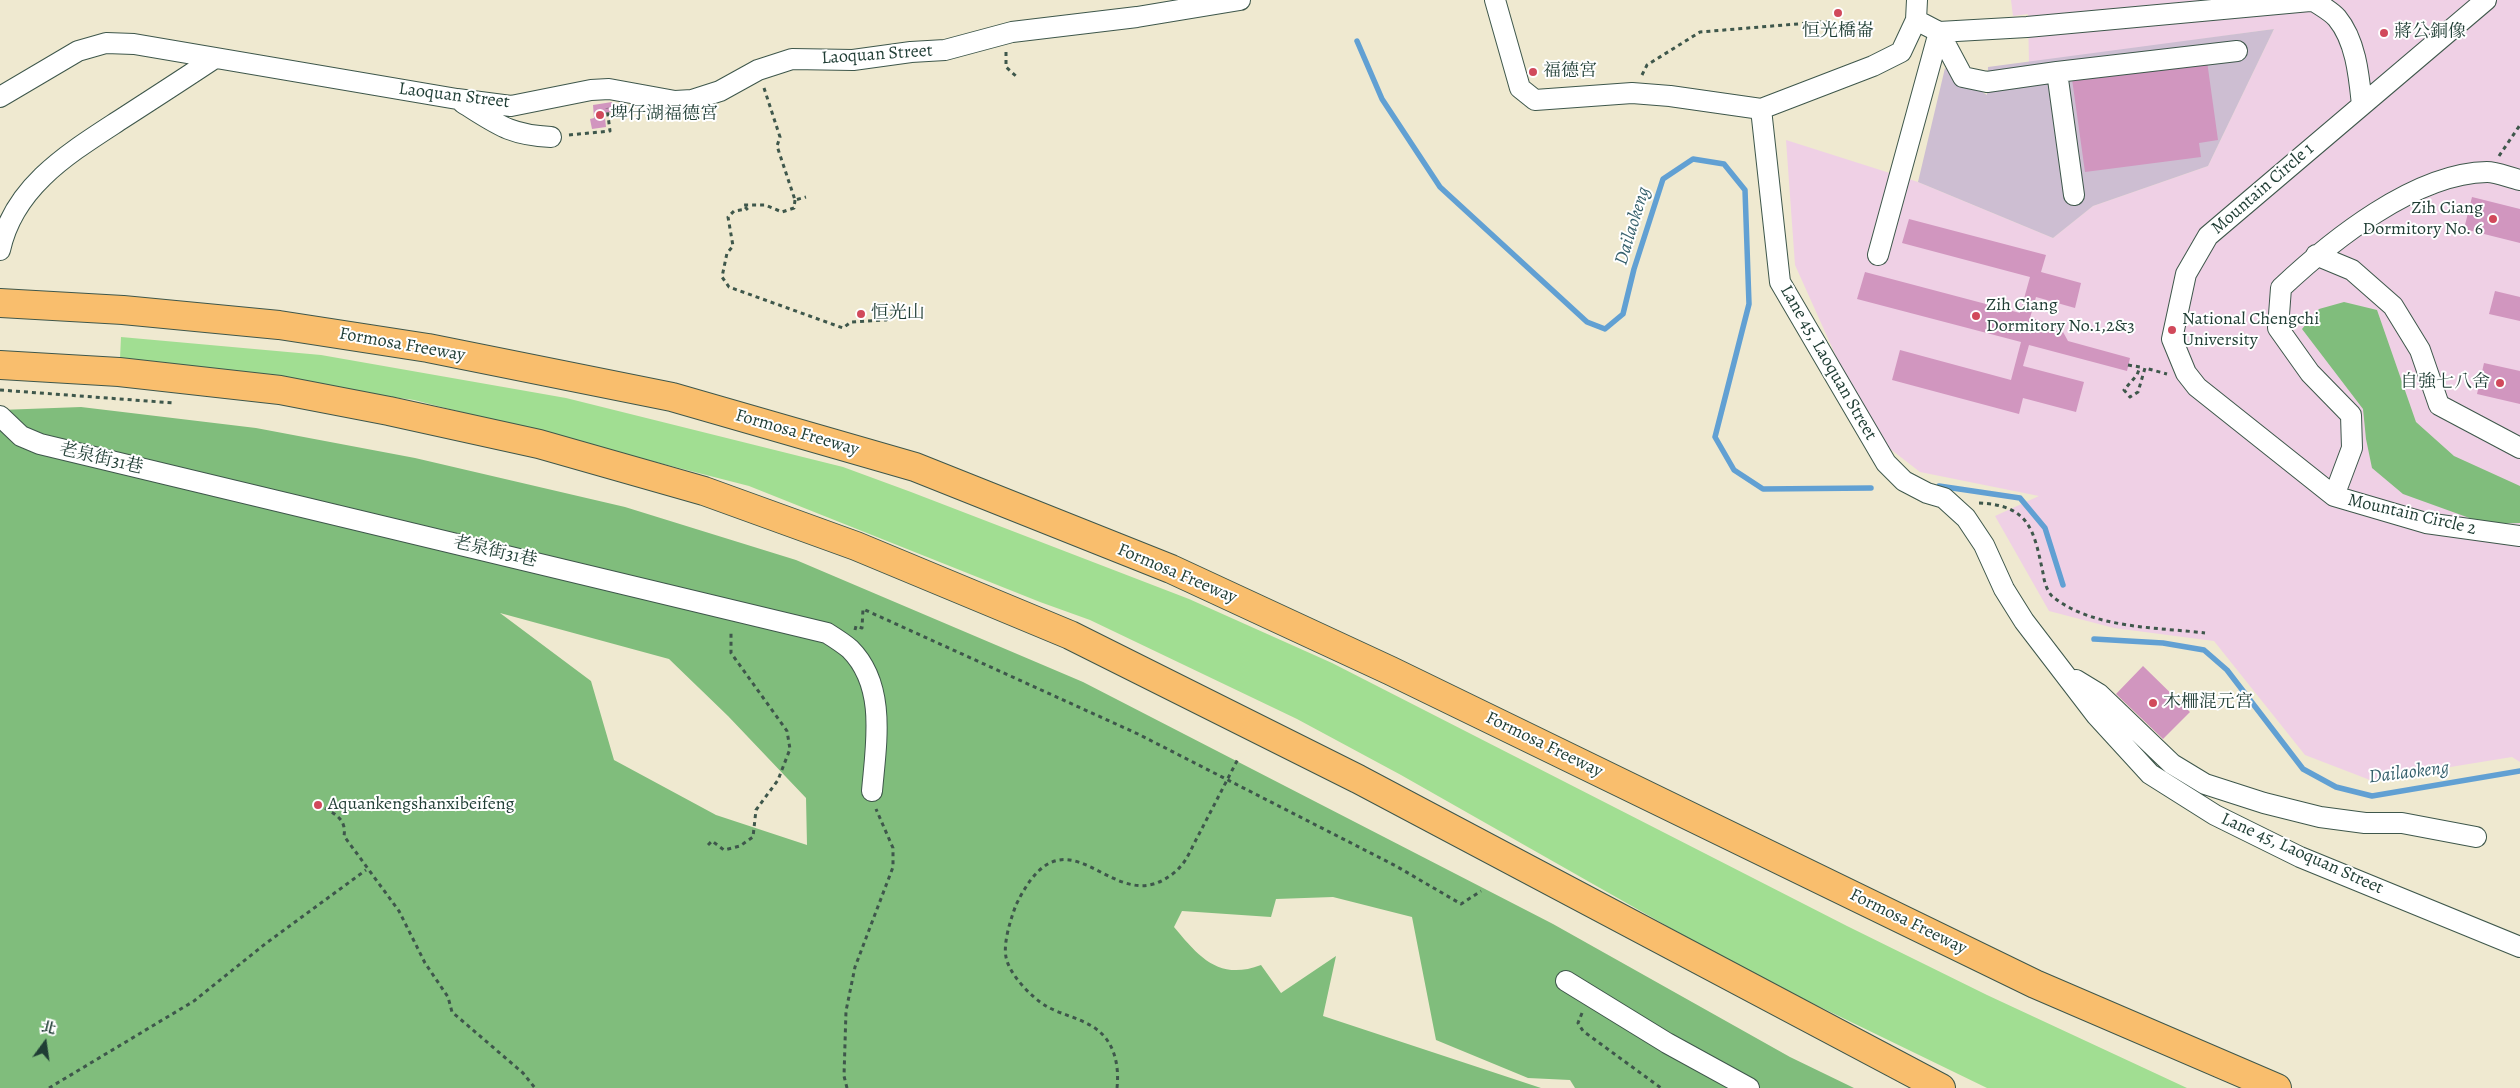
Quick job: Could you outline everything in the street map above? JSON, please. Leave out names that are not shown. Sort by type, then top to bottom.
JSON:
[{"type":"highway","name":"Formosa Freeway","points":[[0,303],[123,310],[280,324],[438,350],[672,397],[915,467],[1171,569],[1400,675],[2035,984],[2277,1088]]},
{"type":"highway","points":[[0,364],[119,372],[280,390],[389,411],[539,444],[704,491],[856,546],[1070,635],[1358,779],[1941,1088]]},
{"type":"street","name":"Laoquan Street","points":[[0,97],[78,51],[106,43],[134,44],[457,100],[511,106],[591,90],[610,89],[675,101],[692,100],[720,91],[758,70],[792,59],[843,60],[945,50],[999,35],[1137,17],[1240,0]]},
{"type":"street","points":[[1495,0],[1520,88],[1535,100],[1632,93],[1670,96],[1761,109],[1873,66],[1901,52],[1916,20],[1917,0]]},
{"type":"street","name":"Mountain Circle 1","points":[[2334,496],[2197,387],[2186,373],[2172,339],[2186,274],[2208,236],[2486,0]]},
{"type":"street","points":[[1916,20],[1939,32],[2027,28],[2318,1],[2336,17],[2349,39],[2359,74],[2362,105]]},
{"type":"street","points":[[1939,32],[1963,77],[1987,82],[2237,51]]},
{"type":"street","points":[[1878,255],[1939,32]]},
{"type":"street","points":[[0,250],[11,215],[31,188],[57,161],[215,58]]},
{"type":"street","points":[[2057,72],[2074,195]]},
{"type":"street","points":[[457,100],[508,130],[530,136],[551,137]]},
{"type":"street","name":"Lane 45, Laoquan Street","points":[[1761,109],[1780,282],[1886,463],[1904,480],[1936,495],[1966,518],[1984,545],[2004,589],[2024,621],[2096,715],[2150,774],[2215,816],[2300,857],[2520,947]]},
{"type":"street","points":[[2334,496],[2352,448],[2351,415],[2310,373],[2278,328],[2281,288],[2316,256],[2359,225],[2421,188],[2450,177],[2488,172],[2520,180]]},
{"type":"street","points":[[2316,256],[2352,270],[2393,306],[2420,350],[2439,405],[2520,448]]},
{"type":"street","name":"老泉街31巷","points":[[0,416],[21,436],[40,444],[827,633],[850,650],[863,668],[873,690],[878,727],[872,791]]},
{"type":"street","name":"Mountain Circle 2","points":[[2334,496],[2426,523],[2520,536]]},
{"type":"street","points":[[2063,672],[2099,694],[2172,764],[2205,784],[2264,803],[2320,817],[2365,823],[2402,823],[2476,837]]},
{"type":"street","points":[[1566,981],[1667,1043],[1749,1088]]},
{"type":"path","points":[[1632,93],[1647,65],[1700,32],[1834,21]]},
{"type":"path","points":[[999,35],[1006,52],[1006,67],[1017,77]]},
{"type":"path","points":[[766,94],[780,137],[777,146],[795,200],[794,208],[782,212],[765,206],[743,204],[747,209],[734,211],[728,217],[733,246],[727,254],[722,277],[728,288],[843,328],[851,322],[886,320],[905,306]]},
{"type":"path","points":[[551,137],[610,131],[606,101]]},
{"type":"path","points":[[2488,172],[2520,125]]},
{"type":"path","points":[[795,200],[806,197]]},
{"type":"path","points":[[2128,365],[2140,367],[2137,375],[2126,386],[2125,393],[2130,397],[2135,396],[2145,368]]},
{"type":"path","points":[[0,390],[184,404]]},
{"type":"path","points":[[1936,495],[1960,502],[1989,504],[2008,508],[2022,517],[2034,533],[2045,584],[2052,596],[2079,612],[2105,620],[2205,633]]},
{"type":"path","points":[[708,845],[712,841],[724,850],[740,846],[753,837],[756,810],[778,780],[790,749],[787,731],[732,653],[732,632],[723,607]]},
{"type":"path","points":[[863,609],[1138,734],[1396,866],[1461,904],[1481,891]]},
{"type":"path","points":[[1117,1088],[1116,1055],[1102,1034],[1079,1020],[1046,1006],[1023,989],[1006,957],[1010,920],[1022,893],[1038,870],[1056,860],[1077,861],[1098,869],[1120,882],[1145,886],[1164,880],[1181,867],[1240,757]]},
{"type":"path","points":[[847,1088],[844,1076],[846,1011],[855,967],[892,866],[893,848],[878,818],[872,791]]},
{"type":"path","points":[[318,804],[341,819],[345,828],[344,836],[366,870],[406,923],[425,963],[448,997],[452,1012],[523,1073],[535,1088]]},
{"type":"path","points":[[49,1088],[194,1001],[265,944],[366,870]]},
{"type":"path","points":[[1594,998],[1580,1015],[1578,1023],[1583,1031],[1661,1088]]},
{"type":"shaded area","name":"National Chengchi University","points":[[2011,0],[2520,0],[2520,762],[2512,757],[2370,780],[2305,755],[2214,641],[2114,628],[2049,611],[1995,516],[2039,496],[1920,472],[1880,441],[1853,394],[1795,265],[1786,140],[1918,182],[2053,238],[2093,206],[2208,166],[2274,29],[2029,63],[2028,14],[2013,16]]},
{"type":"shaded area","points":[[2274,29],[2208,166],[2093,206],[2053,238],[1918,182],[1945,68],[1987,95],[1988,67]]},
{"type":"green space","points":[[2344,302],[2377,310],[2416,422],[2454,456],[2520,486],[2520,523],[2486,524],[2403,494],[2372,468],[2366,439],[2363,409],[2302,329],[2319,309]]},
{"type":"green space","points":[[121,337],[321,355],[566,398],[843,467],[1189,599],[1332,663],[1847,926],[1987,995],[2187,1088],[1987,1088],[1748,972],[1401,775],[1297,719],[1090,620],[1040,602],[749,486],[414,400],[120,359]]},
{"type":"green space","points":[[81,407],[256,428],[415,458],[625,507],[796,560],[1083,682],[1553,924],[1790,1057],[1854,1088],[1575,1088],[1570,1080],[1528,1078],[1436,1040],[1412,917],[1333,897],[1276,899],[1271,917],[1182,911],[1174,927],[1201,956],[1222,968],[1233,970],[1246,969],[1261,965],[1281,993],[1336,956],[1323,1016],[1541,1088],[0,1088],[0,410]],"holes":[[[500,613],[669,659],[728,716],[806,798],[807,845],[716,815],[614,760],[591,681]]]},
{"type":"building","points":[[2207,61],[2218,140],[2199,143],[2201,157],[2085,172],[2072,79]]},
{"type":"building","name":"埤仔湖福德宮","points":[[612,102],[613,112],[606,113],[606,127],[592,129],[590,119],[594,118],[593,105]]},
{"type":"building","name":"Zih Ciang Dormitory No. 6","points":[[2472,197],[2520,209],[2520,243],[2464,229]]},
{"type":"building","name":"Zih Ciang Dormitory No.1,2&3","points":[[1909,219],[2046,255],[2041,272],[2081,283],[2075,308],[2036,297],[2030,318],[2050,323],[2049,329],[2063,332],[2068,341],[2130,358],[2127,371],[2029,345],[2023,366],[2084,382],[2076,412],[2023,398],[2019,414],[1892,380],[1900,350],[2011,380],[2021,342],[1857,299],[1865,272],[2020,313],[2030,277],[1902,243]]},
{"type":"building","points":[[2495,291],[2520,297],[2520,321],[2489,314]]},
{"type":"building","name":"自強七八舍","points":[[2484,363],[2520,371],[2520,404],[2477,394]]},
{"type":"building","name":"木柵混元宮","points":[[2143,666],[2190,712],[2163,739],[2116,694]]},
{"type":"waterway","name":"Dailaokeng","points":[[1357,41],[1382,99],[1440,187],[1587,322],[1605,329],[1623,314],[1634,269],[1663,179],[1693,159],[1724,164],[1745,190],[1749,304],[1715,437],[1734,470],[1763,489],[1871,488]]},
{"type":"waterway","name":"Dailaokeng","points":[[1939,486],[2020,498],[2045,528],[2063,585]]},
{"type":"waterway","name":"Dailaokeng","points":[[2094,639],[2163,643],[2204,650],[2227,670],[2303,769],[2336,787],[2372,796],[2520,771]]},
{"type":"place","name":"恒光橋崙","points":[[1838,13]]},
{"type":"place","name":"蔣公銅像","points":[[2384,33]]},
{"type":"place","name":"福德宮","points":[[1533,72]]},
{"type":"place","name":"埤仔湖福德宮","points":[[600,115]]},
{"type":"place","name":"Zih Ciang Dormitory No. 6","points":[[2493,219]]},
{"type":"place","name":"恒光山","points":[[861,314]]},
{"type":"place","name":"Zih Ciang Dormitory No.1,2&3","points":[[1976,316]]},
{"type":"place","name":"National Chengchi University","points":[[2172,330]]},
{"type":"place","name":"自強七八舍","points":[[2500,383]]},
{"type":"place","name":"木柵混元宮","points":[[2153,703]]},
{"type":"place","name":"Aquankengshanxibeifeng","points":[[318,805]]}]
